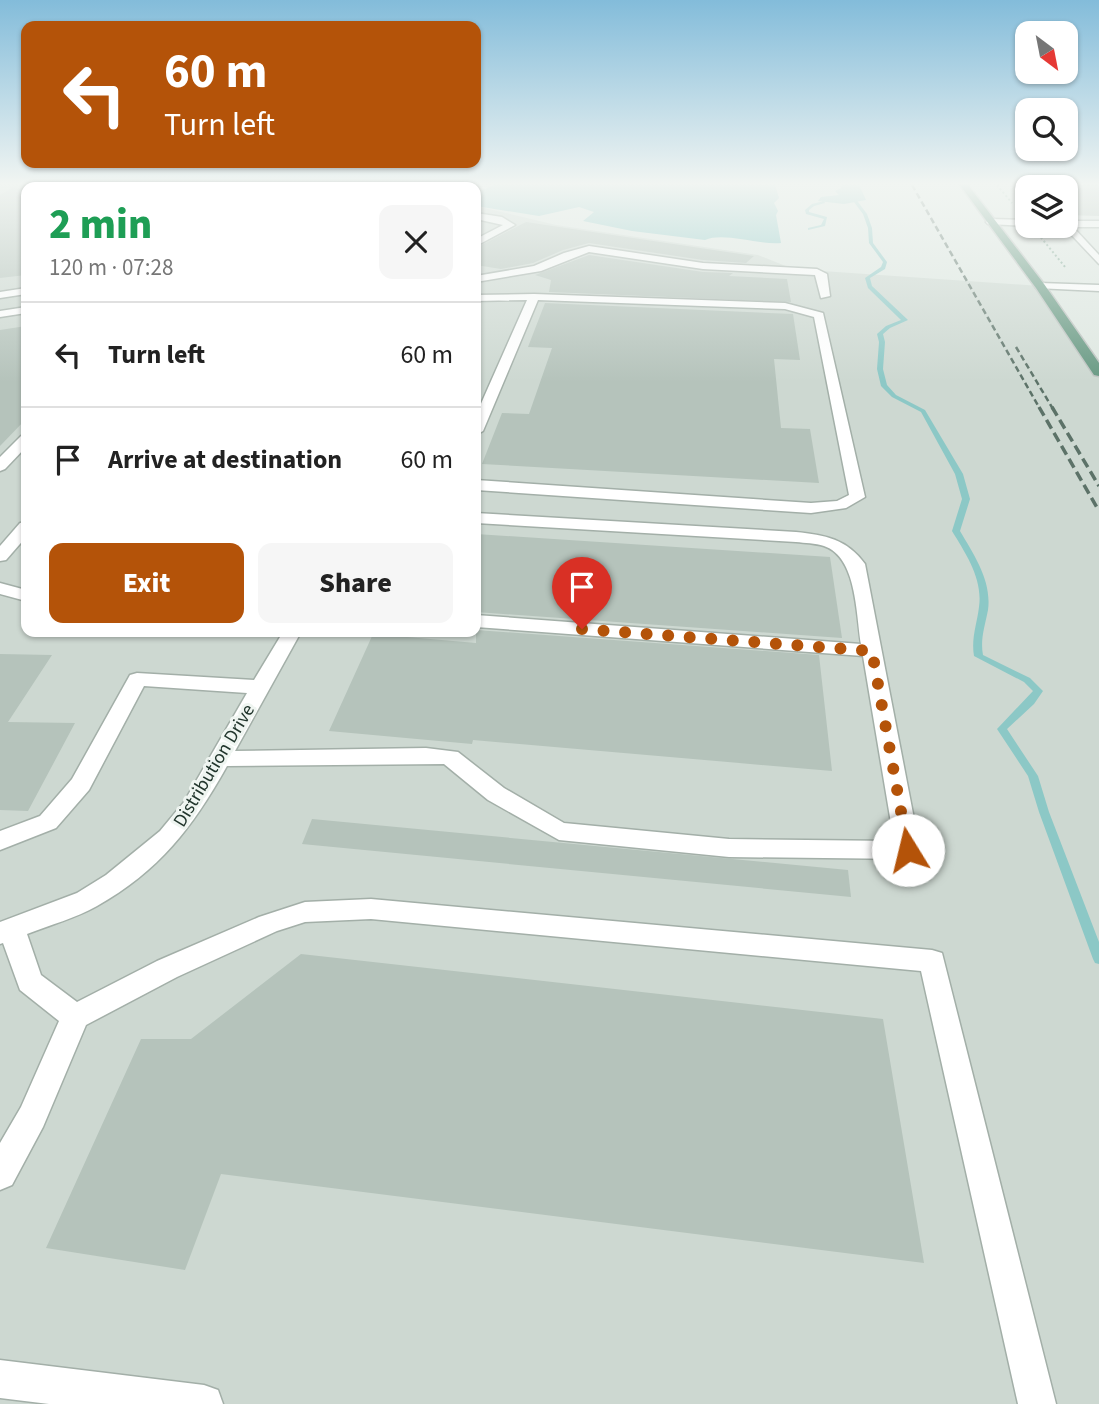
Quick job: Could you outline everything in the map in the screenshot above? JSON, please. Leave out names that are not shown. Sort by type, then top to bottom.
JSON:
[{"type":"main road","points":[[1012,251],[1097,366]]},
{"type":"street","points":[[481,278],[537,269],[584,251]]},
{"type":"street","points":[[599,251],[691,264],[817,272],[822,274],[825,296]]},
{"type":"street","points":[[1040,286],[1099,288]]},
{"type":"street","points":[[0,295],[21,293]]},
{"type":"street","points":[[481,298],[534,297],[786,306],[819,315],[857,497],[840,505],[811,508],[481,485]]},
{"type":"street","points":[[483,398],[534,297]]},
{"type":"street","points":[[0,314],[21,311]]},
{"type":"street","points":[[0,466],[21,444]]},
{"type":"street","points":[[220,759],[426,755],[450,757],[496,794],[559,831],[729,848],[908,850],[856,565],[842,547],[824,540],[481,518]]},
{"type":"street","points":[[0,556],[21,533]]},
{"type":"street","points":[[0,588],[21,594]]},
{"type":"street","points":[[481,621],[872,651]]},
{"type":"street","name":"Distribution Drive","points":[[6,931],[86,900],[169,837],[192,808],[289,637]]},
{"type":"street","points":[[0,841],[48,822],[81,784],[137,679],[260,687]]},
{"type":"street","points":[[0,1174],[32,1117],[75,1017],[167,969],[268,924],[305,912],[371,909],[932,961],[1037,1404]]},
{"type":"street","points":[[6,931],[30,982],[75,1017]]},
{"type":"street","points":[[0,1379],[204,1404]]},
{"type":"shaded area","points":[[0,251],[21,251],[21,637],[481,637],[481,251],[728,251],[758,255],[793,269],[1040,286],[1099,364],[1099,1404],[0,1404]]},
{"type":"building","points":[[0,251],[21,251],[21,276],[0,278]]},
{"type":"building","points":[[481,251],[562,251],[533,263],[501,269],[481,266]]},
{"type":"building","points":[[639,251],[717,251],[754,256],[746,263]]},
{"type":"building","points":[[589,255],[703,272],[733,273],[729,276],[787,279],[791,302],[549,292],[551,280],[535,275]]},
{"type":"building","points":[[545,303],[793,314],[800,360],[774,359],[781,428],[810,429],[819,483],[482,464],[502,413],[529,414],[552,348],[528,347]]},
{"type":"building","points":[[21,327],[21,424],[0,446],[0,330]]},
{"type":"building","points":[[481,534],[830,557],[842,638],[481,612]]},
{"type":"building","points":[[481,630],[819,655],[832,771],[473,740],[472,744],[329,731],[372,637],[476,643],[476,637],[481,637]]},
{"type":"building","points":[[0,654],[52,655],[8,722],[75,723],[28,811],[0,810]]},
{"type":"building","points":[[312,819],[848,870],[851,897],[302,844]]},
{"type":"building","points":[[301,954],[883,1019],[924,1263],[221,1174],[185,1270],[46,1248],[141,1039],[191,1039]]},
{"type":"waterway","points":[[877,251],[885,262],[883,268],[867,278],[870,287],[905,320],[888,327],[880,334],[880,369],[884,386],[894,396],[923,411],[959,474],[966,499],[956,531],[975,565],[984,593],[977,641],[979,656],[1027,680],[1038,691],[1002,729],[1033,776],[1099,959]]},
{"type":"railway","points":[[949,251],[1040,409]]},
{"type":"railway","points":[[1016,347],[1053,409]]},
{"type":"railway","points":[[1039,407],[1099,511]]},
{"type":"railway","points":[[1052,407],[1099,486]]},
{"type":"route","points":[[582,629],[872,651],[908,850]]}]
